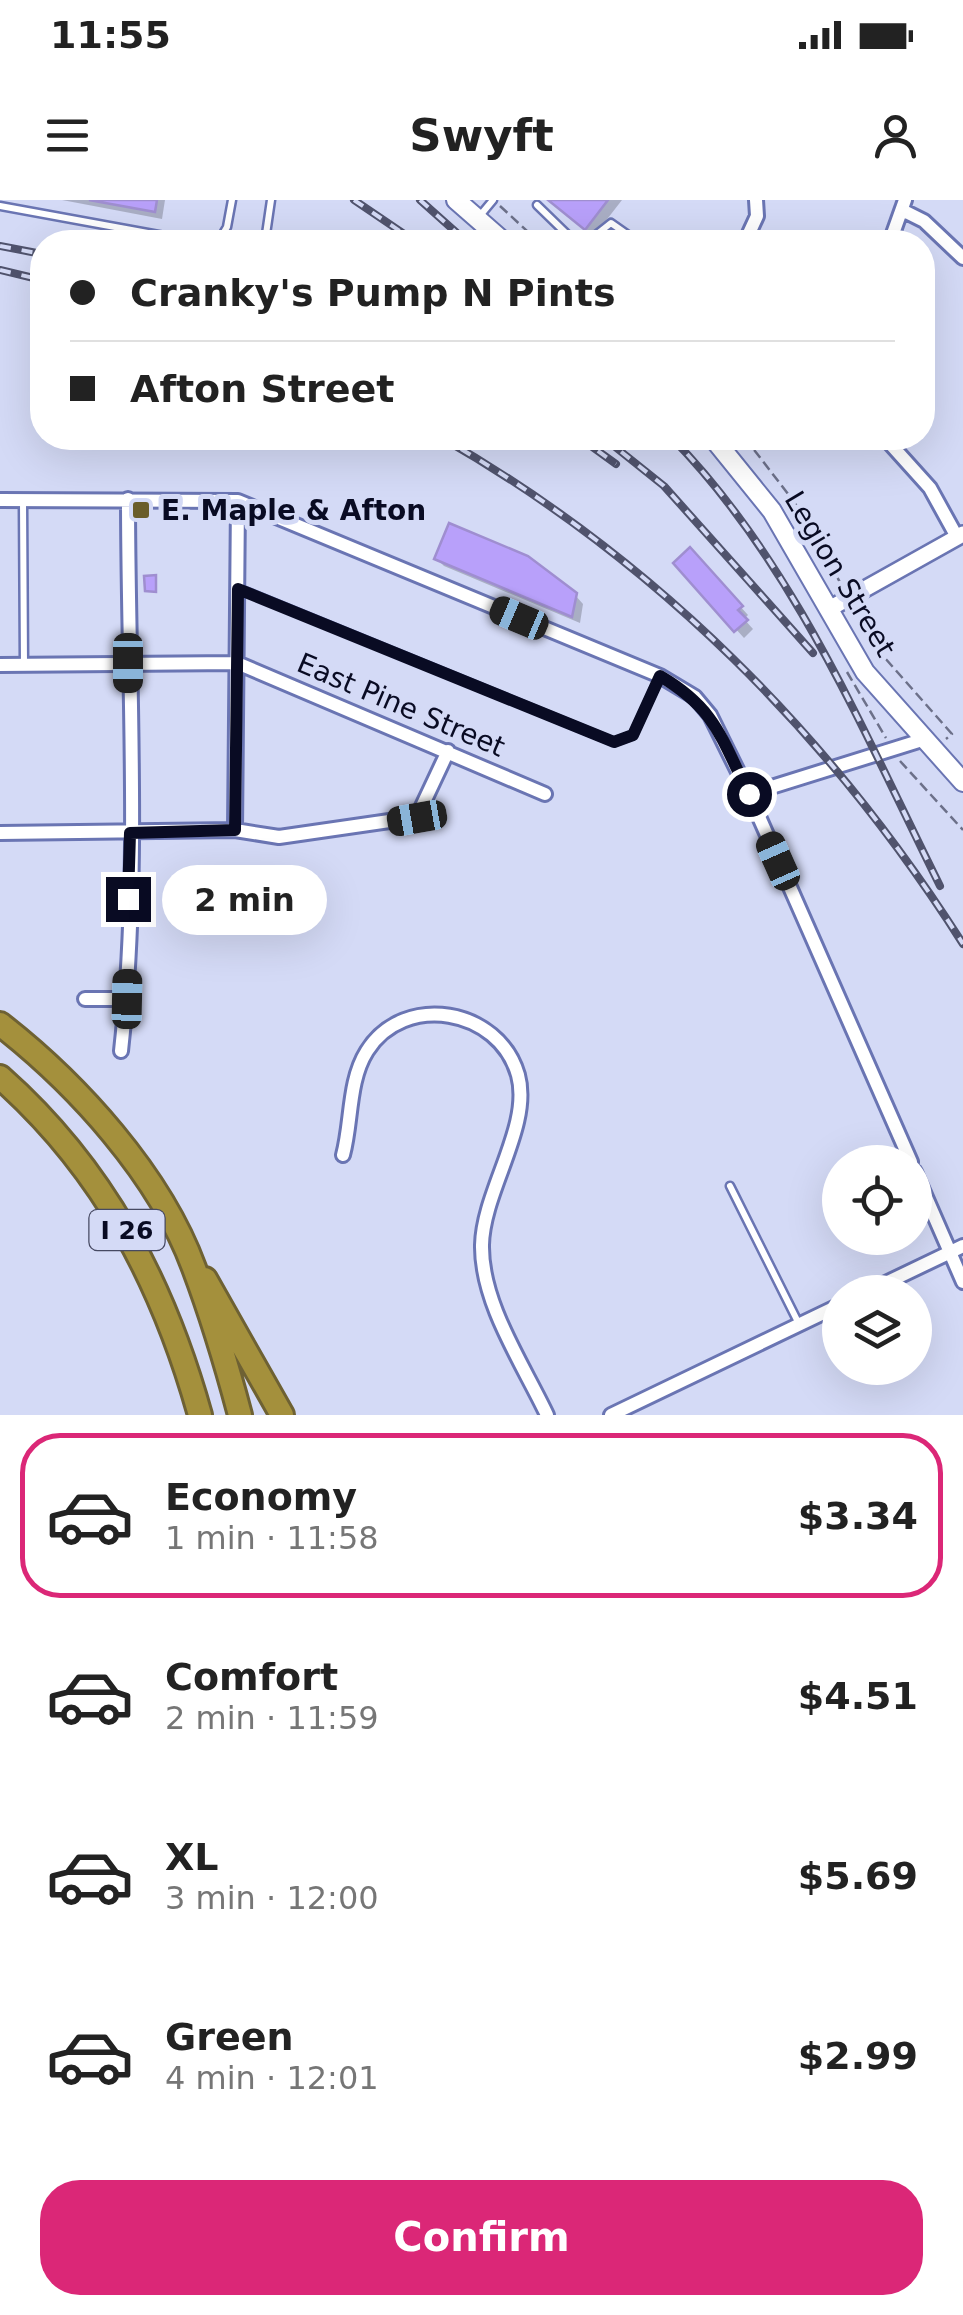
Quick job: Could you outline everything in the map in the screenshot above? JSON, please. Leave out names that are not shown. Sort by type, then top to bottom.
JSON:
[{"type":"highway","name":"I 26","points":[[0,1024],[46,1062],[114,1137],[194,1266],[240,1415]]},
{"type":"highway","name":"I 26","points":[[0,1077],[59,1135],[132,1238],[178,1339],[200,1415]]},
{"type":"highway","points":[[194,1266],[215,1290],[282,1415]]},
{"type":"main road","points":[[456,200],[490,230]]},
{"type":"main road","name":"Legion Street","points":[[723,450],[772,512],[865,672],[963,782]]},
{"type":"street","points":[[751,230],[757,216],[756,200]]},
{"type":"street","points":[[894,230],[903,205],[933,230]]},
{"type":"street","points":[[935,231],[963,258]]},
{"type":"street","points":[[829,609],[960,536],[930,488],[896,450]]},
{"type":"street","points":[[121,1051],[127,999],[130,833],[128,499]]},
{"type":"street","points":[[0,500],[238,501],[660,676],[695,697],[710,715],[749,794],[904,1145]]},
{"type":"street","points":[[235,830],[238,501]]},
{"type":"street","points":[[0,666],[237,663]]},
{"type":"street","name":"East Pine Street","points":[[237,663],[545,794]]},
{"type":"street","points":[[749,794],[922,740]]},
{"type":"street","points":[[0,833],[235,830],[280,837],[417,818],[448,750]]},
{"type":"street","points":[[85,999],[127,999]]},
{"type":"street","points":[[343,1155],[360,1066],[377,1038],[391,1027],[406,1019],[438,1013],[475,1024],[501,1044],[518,1075],[519,1104],[488,1209],[482,1260],[491,1294],[547,1415]]},
{"type":"street","points":[[932,1203],[957,1249],[963,1282]]},
{"type":"street","points":[[902,1275],[957,1249]]},
{"type":"street","points":[[611,1415],[822,1314]]},
{"type":"lane","points":[[226,230],[232,200]]},
{"type":"lane","points":[[266,230],[271,200]]},
{"type":"lane","points":[[477,219],[493,200]]},
{"type":"lane","points":[[538,205],[563,230]]},
{"type":"lane","points":[[0,206],[131,230]]},
{"type":"lane","points":[[23,499],[23,665]]},
{"type":"lane","points":[[238,589],[614,742],[633,735],[660,676]]},
{"type":"lane","points":[[730,1186],[799,1325]]},
{"type":"path","points":[[493,200],[526,230]]},
{"type":"path","points":[[895,757],[963,830]]},
{"type":"building","points":[[89,200],[157,200],[155,212]]},
{"type":"building","points":[[548,200],[608,200],[585,230]]},
{"type":"building","points":[[449,523],[528,556],[577,593],[572,617],[434,559]]},
{"type":"building","points":[[690,547],[743,606],[738,610],[748,620],[734,632],[673,563]]},
{"type":"building","points":[[156,575],[156,592],[145,591],[144,576]]},
{"type":"railway","points":[[354,200],[398,230]]},
{"type":"railway","points":[[420,200],[454,230]]},
{"type":"railway","points":[[0,246],[30,252]]},
{"type":"railway","points":[[0,270],[30,277]]},
{"type":"railway","points":[[462,450],[595,539],[733,659],[856,794],[963,944]]},
{"type":"railway","points":[[597,450],[616,464]]},
{"type":"railway","points":[[619,450],[664,486],[813,653]]},
{"type":"railway","points":[[683,450],[755,539],[790,594],[854,709],[940,886]]},
{"type":"place","name":"E. Maple & Afton","points":[[141,510]]},
{"type":"route","points":[[128,899],[130,833],[235,830],[238,589],[614,742],[633,735],[660,676],[695,697],[710,715],[749,794]]}]
